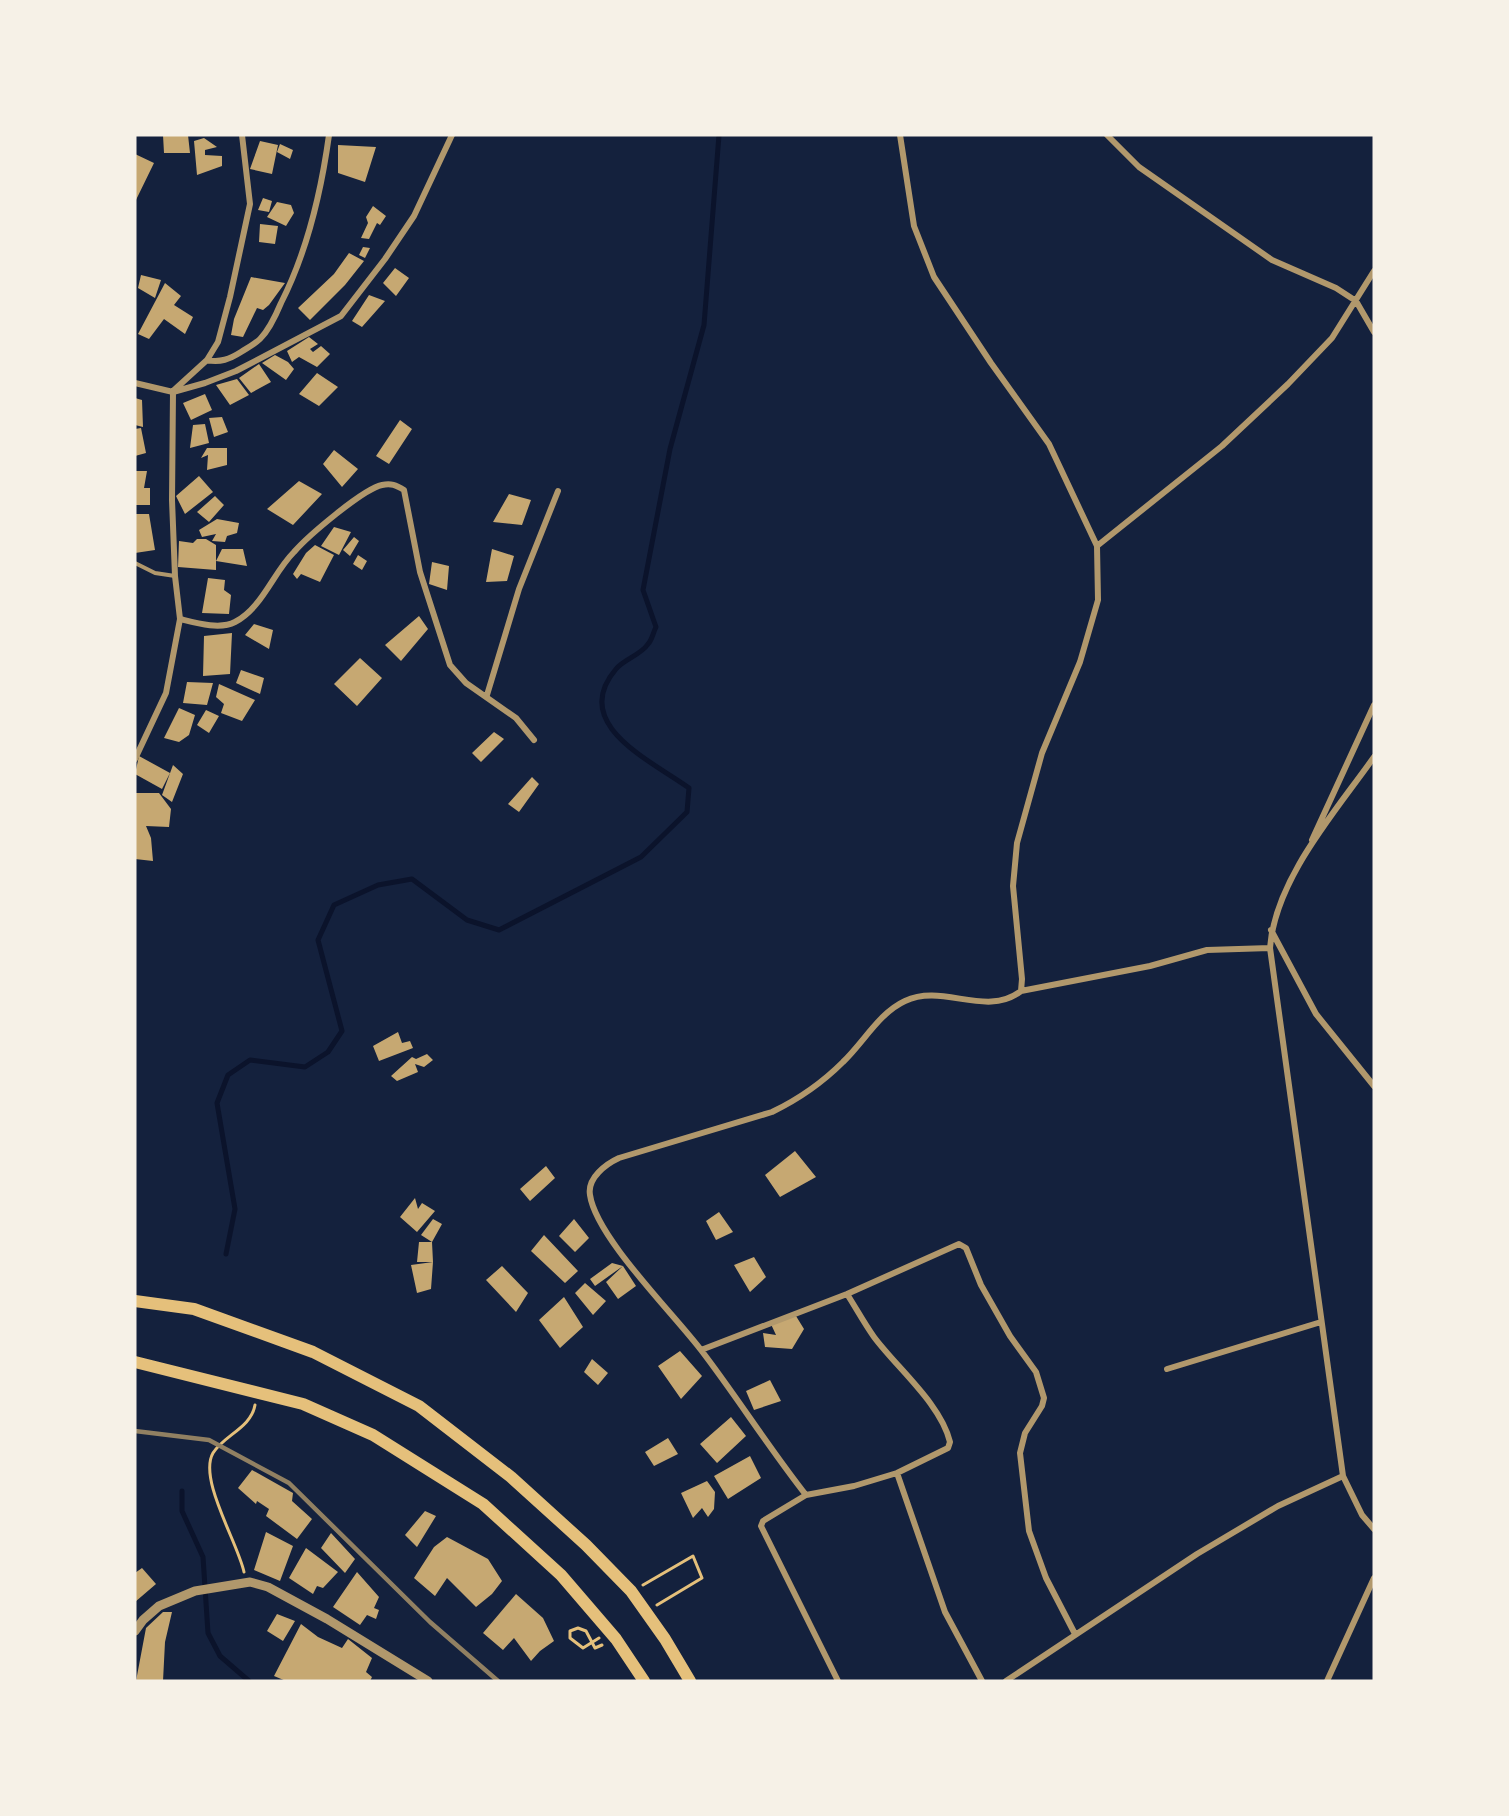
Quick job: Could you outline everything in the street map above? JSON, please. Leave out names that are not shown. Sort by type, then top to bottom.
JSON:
[{"type":"highway","points":[[135,1301],[194,1309],[313,1352],[419,1406],[511,1477],[631,1591],[665,1639],[690,1681]]},
{"type":"highway","points":[[135,1362],[303,1404],[373,1435],[483,1504],[561,1575],[616,1639],[644,1681]]},
{"type":"street","points":[[135,759],[166,693],[180,620],[175,576],[170,453],[173,392],[207,360],[218,342],[250,204],[242,135]]},
{"type":"street","points":[[207,360],[216,362],[234,356],[261,339],[273,320],[289,288],[313,221],[322,188],[329,135]]},
{"type":"street","points":[[135,383],[173,392],[236,371],[341,316],[385,259],[414,216],[452,135]]},
{"type":"street","points":[[900,135],[914,226],[934,276],[991,363],[1049,444],[1097,546],[1098,600],[1080,662],[1042,753],[1017,843],[1013,886],[1022,979],[1021,991]]},
{"type":"street","points":[[1107,135],[1139,167],[1272,260],[1336,288],[1356,301],[1374,332]]},
{"type":"street","points":[[1097,546],[1222,446],[1279,392],[1332,338],[1374,271]]},
{"type":"street","points":[[180,620],[228,625],[236,622],[254,606],[293,552],[320,528],[380,485],[394,484],[404,490],[420,572],[450,665],[466,683],[487,695],[516,718],[534,740]]},
{"type":"street","points":[[487,695],[519,589],[558,491]]},
{"type":"street","points":[[1374,705],[1282,899],[1271,930],[1270,948],[1343,1476],[1362,1515],[1374,1529]]},
{"type":"street","points":[[1306,852],[1374,757]]},
{"type":"street","points":[[1271,930],[1316,1014],[1374,1086]]},
{"type":"street","points":[[806,1495],[701,1350],[608,1236],[593,1208],[589,1192],[594,1179],[607,1164],[619,1158],[772,1112],[795,1101],[844,1062],[890,1009],[908,999],[933,995],[993,1003],[1006,1000],[1021,991],[1150,966],[1218,948],[1270,948]]},
{"type":"street","points":[[701,1350],[847,1294],[959,1244],[966,1248],[981,1285],[1010,1336],[1036,1372],[1044,1398],[1042,1406],[1025,1433],[1020,1454],[1029,1531],[1046,1578],[1075,1635]]},
{"type":"street","points":[[838,1681],[761,1527],[763,1521],[806,1495],[897,1473],[948,1448],[950,1442],[948,1433],[904,1370],[875,1337],[847,1294]]},
{"type":"street","points":[[1167,1369],[1321,1322]]},
{"type":"street","points":[[897,1473],[945,1612],[982,1681]]},
{"type":"street","points":[[1006,1681],[1197,1554],[1267,1512],[1343,1476]]},
{"type":"street","points":[[1328,1681],[1374,1578]]},
{"type":"street","points":[[135,1631],[143,1620],[159,1606],[195,1592],[246,1583],[268,1587],[278,1592],[428,1681]]},
{"type":"lane","points":[[135,563],[155,573],[175,576]]},
{"type":"path","points":[[246,1583],[242,1564],[208,1474],[213,1453],[239,1430],[254,1411],[256,1392]]},
{"type":"path","points":[[631,1591],[693,1556],[702,1578]]},
{"type":"path","points":[[583,1648],[570,1638],[570,1631],[578,1628],[586,1631],[595,1648]]},
{"type":"building","points":[[163,135],[188,135],[190,153],[164,153]]},
{"type":"building","points":[[204,138],[217,147],[205,150],[205,155],[222,156],[222,166],[197,175],[194,141]]},
{"type":"building","points":[[260,141],[278,145],[272,174],[250,169]]},
{"type":"building","points":[[280,144],[293,150],[290,159],[277,152]]},
{"type":"building","points":[[338,145],[376,147],[365,182],[338,173]]},
{"type":"building","points":[[135,154],[154,163],[135,202]]},
{"type":"building","points":[[263,198],[272,201],[269,212],[258,210]]},
{"type":"building","points":[[277,202],[291,205],[294,213],[286,226],[267,217]]},
{"type":"building","points":[[373,206],[386,216],[380,225],[377,223],[369,239],[361,238],[368,223],[366,217]]},
{"type":"building","points":[[260,224],[278,226],[275,244],[259,242]]},
{"type":"building","points":[[363,247],[370,248],[365,258],[359,255]]},
{"type":"building","points":[[349,253],[364,261],[345,285],[310,320],[298,308],[334,274]]},
{"type":"building","points":[[395,268],[409,278],[396,296],[383,283]]},
{"type":"building","points":[[141,275],[161,280],[155,298],[138,288]]},
{"type":"building","points":[[251,277],[285,283],[269,305],[263,310],[257,308],[243,337],[231,335],[234,319]]},
{"type":"building","points":[[165,283],[181,296],[174,305],[193,317],[185,334],[164,319],[149,339],[138,334]]},
{"type":"building","points":[[369,295],[385,301],[362,327],[352,321]]},
{"type":"building","points":[[309,337],[318,344],[310,349],[313,352],[321,346],[330,354],[317,367],[299,357],[292,362],[287,351]]},
{"type":"building","points":[[275,355],[288,362],[294,369],[286,380],[262,363]]},
{"type":"building","points":[[259,364],[271,382],[251,393],[239,378]]},
{"type":"building","points":[[317,373],[338,387],[319,406],[299,394]]},
{"type":"building","points":[[237,379],[249,395],[230,405],[216,385]]},
{"type":"building","points":[[205,394],[212,410],[191,420],[183,403]]},
{"type":"building","points":[[135,398],[142,400],[143,427],[135,425]]},
{"type":"building","points":[[222,417],[228,432],[214,437],[209,418]]},
{"type":"building","points":[[400,420],[412,429],[389,464],[376,456]]},
{"type":"building","points":[[205,424],[209,443],[190,448],[193,425]]},
{"type":"building","points":[[141,428],[146,453],[135,456],[135,429]]},
{"type":"building","points":[[207,448],[227,448],[227,465],[207,470],[208,455],[201,458]]},
{"type":"building","points":[[334,450],[358,469],[342,487],[323,464]]},
{"type":"building","points":[[135,471],[147,471],[144,488],[150,488],[150,505],[135,505]]},
{"type":"building","points":[[199,476],[213,492],[185,514],[176,496]]},
{"type":"building","points":[[299,481],[322,494],[293,525],[267,509]]},
{"type":"building","points":[[509,494],[531,500],[522,525],[493,522]]},
{"type":"building","points":[[215,496],[224,505],[209,522],[197,512]]},
{"type":"building","points":[[135,514],[149,514],[155,550],[135,553]]},
{"type":"building","points":[[217,519],[239,523],[237,533],[227,536],[225,542],[212,541],[216,534],[202,537],[199,530]]},
{"type":"building","points":[[334,527],[351,532],[339,555],[321,546]]},
{"type":"building","points":[[354,537],[359,541],[350,556],[343,550]]},
{"type":"building","points":[[197,539],[206,539],[216,545],[216,570],[178,567],[179,541],[193,543]]},
{"type":"building","points":[[315,545],[334,555],[320,582],[301,574],[297,579],[293,574],[306,553]]},
{"type":"building","points":[[222,549],[243,549],[247,566],[216,561]]},
{"type":"building","points":[[492,549],[514,556],[507,581],[486,582]]},
{"type":"building","points":[[358,555],[367,561],[362,570],[353,564]]},
{"type":"building","points":[[432,562],[449,566],[447,590],[429,584]]},
{"type":"building","points":[[208,578],[225,580],[224,590],[231,595],[229,614],[202,613]]},
{"type":"building","points":[[419,616],[428,629],[401,661],[385,645]]},
{"type":"building","points":[[254,624],[273,630],[269,649],[245,635]]},
{"type":"building","points":[[232,633],[230,674],[203,676],[204,636]]},
{"type":"building","points":[[360,658],[382,678],[357,706],[334,684]]},
{"type":"building","points":[[241,670],[264,678],[260,694],[236,683]]},
{"type":"building","points":[[187,682],[213,683],[207,705],[183,703]]},
{"type":"building","points":[[219,684],[255,700],[242,721],[221,713],[224,704],[216,697]]},
{"type":"building","points":[[179,708],[195,715],[189,735],[179,742],[164,738]]},
{"type":"building","points":[[206,710],[219,716],[209,733],[197,725]]},
{"type":"building","points":[[494,732],[504,739],[481,762],[472,753]]},
{"type":"building","points":[[139,756],[170,773],[162,789],[135,774]]},
{"type":"building","points":[[173,765],[183,774],[172,802],[162,795]]},
{"type":"building","points":[[532,777],[539,784],[519,812],[508,804]]},
{"type":"building","points":[[135,793],[159,793],[171,809],[169,827],[146,826],[151,838],[153,861],[135,859]]},
{"type":"building","points":[[398,1032],[402,1043],[410,1041],[413,1048],[379,1061],[373,1046]]},
{"type":"building","points":[[427,1054],[433,1060],[424,1067],[415,1064],[418,1072],[397,1081],[391,1076],[412,1057],[416,1059]]},
{"type":"building","points":[[795,1151],[816,1177],[780,1197],[765,1175]]},
{"type":"building","points":[[546,1166],[555,1178],[530,1201],[520,1189]]},
{"type":"building","points":[[415,1198],[418,1209],[422,1203],[435,1211],[417,1232],[400,1217]]},
{"type":"building","points":[[719,1212],[733,1232],[716,1240],[706,1221]]},
{"type":"building","points":[[433,1219],[442,1224],[432,1242],[421,1235]]},
{"type":"building","points":[[574,1219],[589,1238],[575,1252],[559,1236]]},
{"type":"building","points":[[544,1235],[578,1271],[565,1283],[531,1251]]},
{"type":"building","points":[[419,1242],[432,1242],[433,1262],[417,1262]]},
{"type":"building","points":[[754,1257],[766,1277],[750,1292],[734,1265]]},
{"type":"building","points":[[433,1262],[431,1289],[417,1293],[411,1265]]},
{"type":"building","points":[[612,1263],[623,1266],[595,1286],[590,1279]]},
{"type":"building","points":[[502,1266],[528,1293],[516,1312],[486,1280]]},
{"type":"building","points":[[623,1266],[636,1286],[618,1299],[606,1282]]},
{"type":"building","points":[[585,1283],[606,1301],[593,1315],[575,1293]]},
{"type":"building","points":[[564,1297],[583,1327],[560,1348],[539,1320]]},
{"type":"building","points":[[796,1316],[804,1329],[792,1349],[765,1347],[763,1333],[776,1335],[770,1322]]},
{"type":"building","points":[[680,1351],[702,1376],[681,1399],[658,1366]]},
{"type":"building","points":[[592,1359],[608,1373],[598,1385],[584,1372]]},
{"type":"building","points":[[770,1380],[781,1401],[754,1410],[746,1391]]},
{"type":"building","points":[[731,1417],[746,1436],[717,1463],[700,1444]]},
{"type":"building","points":[[668,1438],[678,1454],[654,1466],[645,1452]]},
{"type":"building","points":[[750,1456],[761,1478],[728,1499],[714,1476]]},
{"type":"building","points":[[252,1470],[293,1493],[292,1501],[312,1519],[297,1539],[266,1516],[269,1509],[257,1501],[256,1504],[238,1488]]},
{"type":"building","points":[[707,1481],[715,1492],[714,1509],[708,1517],[702,1508],[693,1518],[681,1493]]},
{"type":"building","points":[[425,1511],[436,1516],[417,1547],[405,1535]]},
{"type":"building","points":[[266,1532],[293,1546],[280,1581],[254,1570]]},
{"type":"building","points":[[331,1533],[355,1559],[345,1573],[321,1548]]},
{"type":"building","points":[[447,1537],[488,1559],[502,1581],[492,1594],[476,1607],[447,1578],[435,1596],[414,1578],[434,1547]]},
{"type":"building","points":[[306,1548],[338,1572],[323,1588],[317,1586],[313,1594],[289,1578]]},
{"type":"building","points":[[142,1568],[156,1584],[135,1602],[135,1573]]},
{"type":"building","points":[[357,1572],[379,1597],[374,1608],[379,1610],[376,1619],[367,1615],[360,1625],[333,1607]]},
{"type":"building","points":[[516,1594],[543,1618],[554,1641],[531,1661],[514,1638],[503,1650],[483,1633]]},
{"type":"building","points":[[163,1612],[172,1612],[165,1642],[163,1681],[136,1681],[146,1628]]},
{"type":"building","points":[[277,1614],[295,1621],[283,1641],[267,1631]]},
{"type":"building","points":[[301,1624],[318,1637],[342,1648],[348,1639],[372,1658],[366,1672],[372,1677],[370,1681],[286,1681],[274,1676]]},
{"type":"waterway","points":[[226,1254],[235,1209],[217,1103],[228,1075],[250,1060],[305,1067],[328,1052],[342,1031],[318,940],[334,905],[378,885],[412,879],[467,920],[499,930],[641,857],[687,812],[689,788],[636,753],[620,739],[608,723],[602,707],[604,689],[616,669],[645,648],[656,627],[643,590],[670,449],[704,325],[719,135]]},
{"type":"waterway","points":[[182,1491],[182,1511],[203,1557],[208,1633],[220,1656],[249,1681]]},
{"type":"railway","points":[[135,1431],[209,1440],[289,1483],[430,1622],[498,1681]]}]
